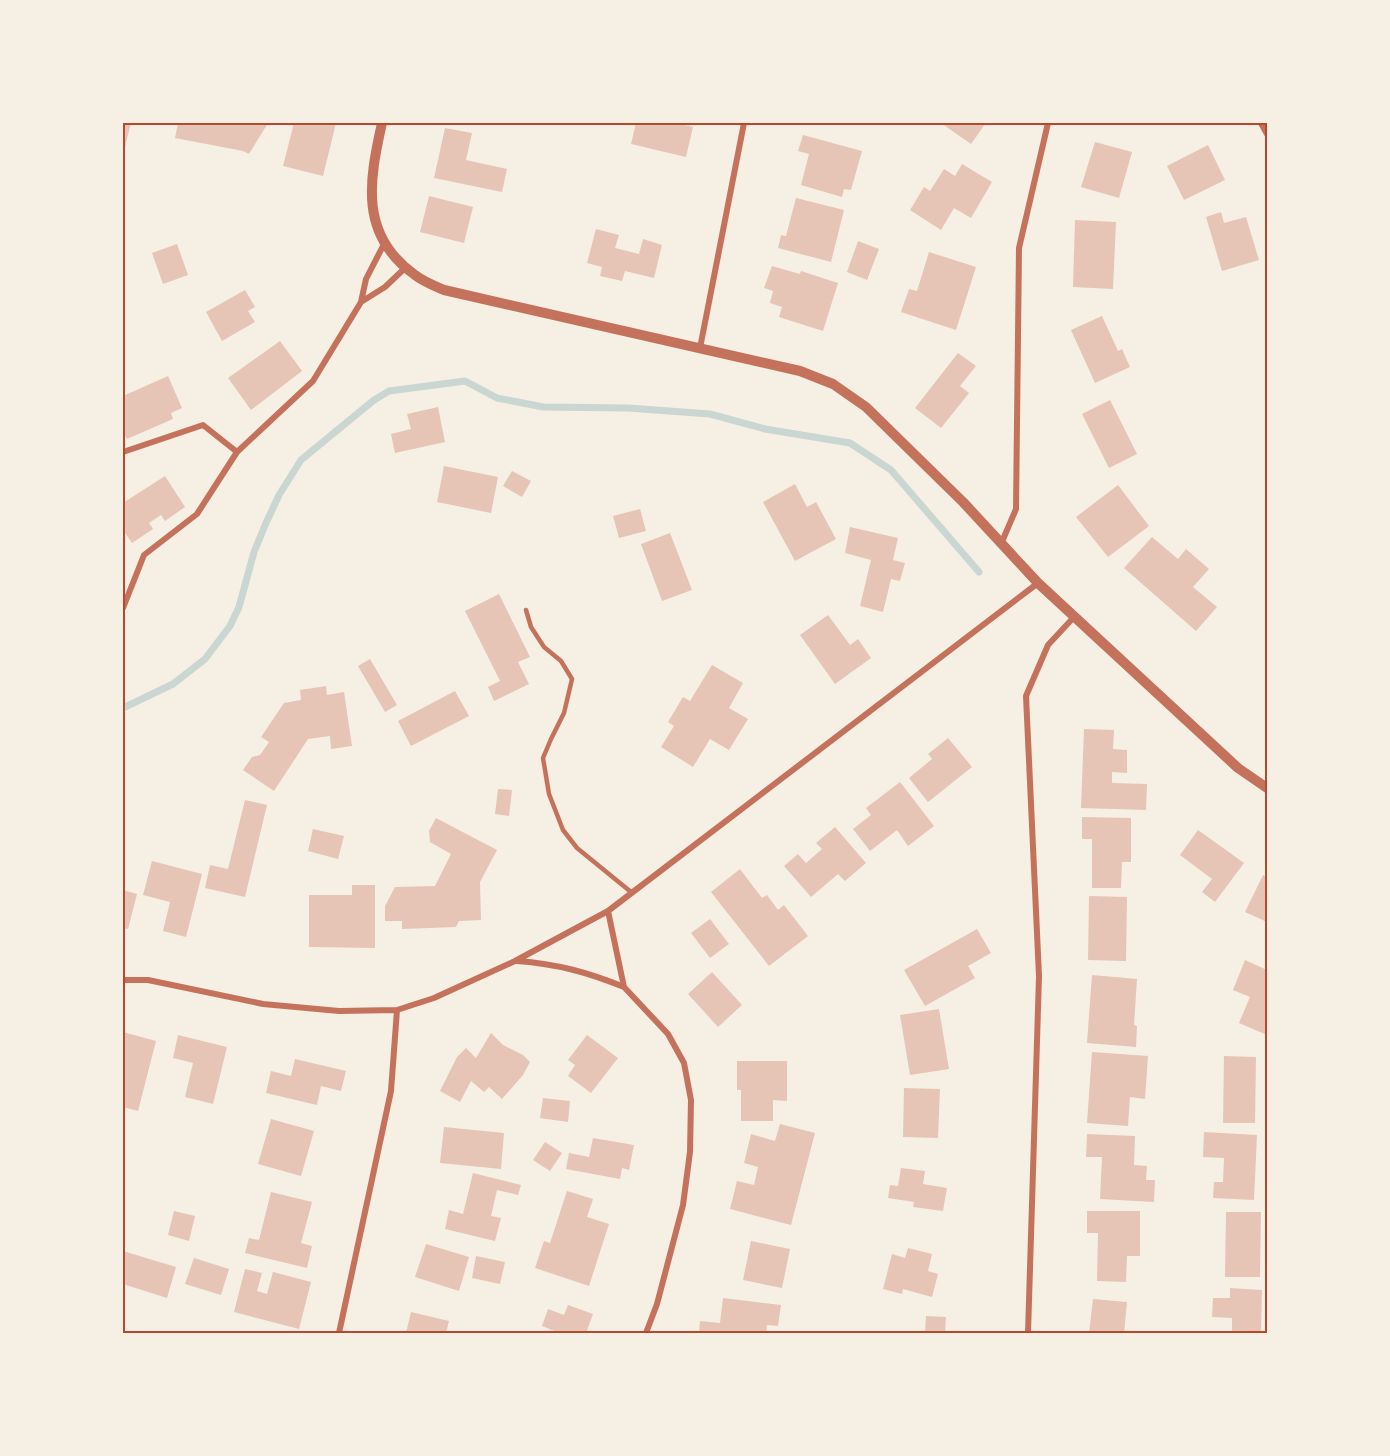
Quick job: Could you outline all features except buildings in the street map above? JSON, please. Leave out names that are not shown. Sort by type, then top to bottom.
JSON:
[{"type":"street","points":[[382,123],[372,171],[371,200],[377,227],[384,244],[394,257],[417,277],[444,290],[800,371],[832,384],[866,408],[963,502],[1038,583],[1074,617],[1230,760],[1267,789]]},
{"type":"street","points":[[700,348],[744,123]]},
{"type":"street","points":[[1001,544],[1016,509],[1018,248],[1048,123]]},
{"type":"street","points":[[1261,123],[1267,134]]},
{"type":"street","points":[[123,608],[144,555],[197,514],[237,452],[313,381],[361,302],[366,279],[384,244]]},
{"type":"street","points":[[361,302],[385,287],[405,267]]},
{"type":"street","points":[[123,452],[203,425],[237,452]]},
{"type":"street","points":[[123,980],[148,980],[263,1004],[339,1011],[397,1010],[434,998],[515,961],[608,911],[1038,583]]},
{"type":"street","points":[[1028,1333],[1039,976],[1026,696],[1048,645],[1074,617]]},
{"type":"street","points":[[608,911],[624,987]]},
{"type":"street","points":[[515,961],[547,963],[578,970],[624,987],[668,1034],[684,1063],[691,1100],[690,1152],[683,1205],[657,1304],[646,1333]]},
{"type":"street","points":[[339,1333],[392,1090],[397,1010]]},
{"type":"lane","points":[[526,610],[531,627],[544,647],[561,661],[572,679],[564,713],[543,758],[549,794],[562,830],[577,848],[631,892]]},
{"type":"waterway","points":[[123,708],[173,684],[205,659],[230,626],[239,607],[254,552],[266,523],[279,495],[301,460],[374,400],[389,391],[465,381],[497,398],[543,407],[628,408],[710,414],[765,429],[850,443],[891,470],[979,572]]}]
